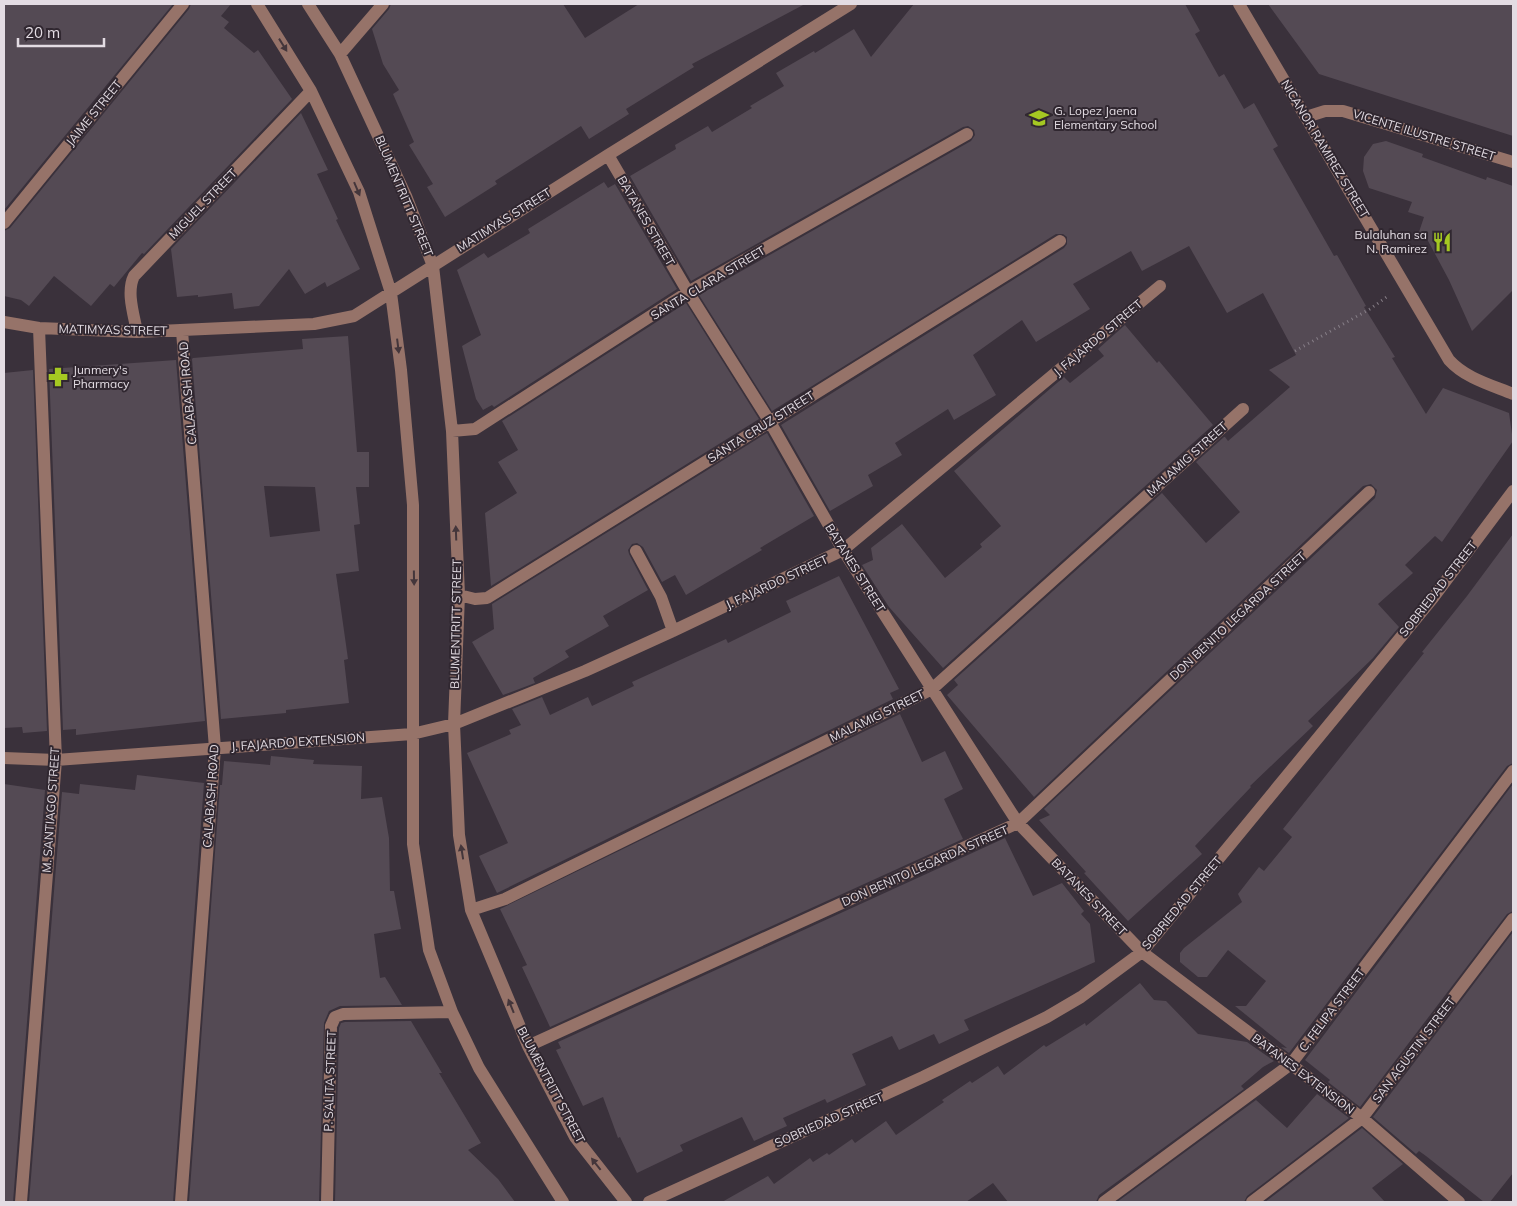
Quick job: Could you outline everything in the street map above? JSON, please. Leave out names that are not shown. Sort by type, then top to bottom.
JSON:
[{"type":"street","name":"JAIME STREET","points":[[4,223],[183,4]]},
{"type":"street","points":[[257,4],[311,91],[359,192],[391,293],[401,370],[412,505],[414,594],[413,844],[429,950],[452,1012],[479,1068],[563,1202]]},
{"type":"street","name":"BLUMENTRITT STREET","points":[[308,4],[340,54],[406,196],[433,266],[452,431],[459,595],[454,724],[459,835],[471,910],[528,1046],[575,1137],[626,1202]]},
{"type":"street","points":[[340,54],[383,4]]},
{"type":"street","name":"MATIMYAS STREET","points":[[4,322],[39,328],[137,332],[314,324],[354,316],[608,155],[852,4]]},
{"type":"street","name":"NICANOR RAMIREZ STREET","points":[[1239,4],[1449,360],[1456,368],[1466,374],[1513,394]]},
{"type":"street","name":"MIGUEL STREET","points":[[137,332],[131,290],[131,282],[134,276],[311,91]]},
{"type":"street","name":"VICENTE ILUSTRE STREET","points":[[1306,117],[1325,111],[1343,111],[1513,162]]},
{"type":"street","name":"SANTA CLARA STREET","points":[[452,431],[475,429],[688,292],[967,134]]},
{"type":"street","name":"BATANES STREET","points":[[608,155],[688,292],[770,422],[843,550],[1018,824],[1142,952]]},
{"type":"street","name":"SANTA CRUZ STREET","points":[[459,595],[475,599],[487,598],[1060,241]]},
{"type":"street","name":"J. FAJARDO STREET","points":[[412,734],[454,724],[585,671],[843,550],[1160,286]]},
{"type":"street","name":"M. SANTIAGO STREET","points":[[21,1202],[56,760],[39,328]]},
{"type":"street","name":"CALABASH ROAD","points":[[181,1202],[215,748],[182,331]]},
{"type":"street","name":"MALAMIG STREET","points":[[471,910],[505,899],[932,689],[1243,409]]},
{"type":"street","name":"SOBRIEDAD STREET","points":[[649,1202],[923,1077],[1047,1017],[1081,997],[1142,952],[1433,598],[1513,491]]},
{"type":"street","name":"DON BENITO LEGARDA STREET","points":[[528,1046],[1018,824],[1369,492]]},
{"type":"street","points":[[636,552],[661,597],[673,631]]},
{"type":"street","name":"J. FAJARDO EXTENSION","points":[[4,758],[56,760],[412,734]]},
{"type":"street","name":"C. FELIPA STREET","points":[[1104,1202],[1290,1064],[1513,771]]},
{"type":"street","name":"SAN AGUSTIN STREET","points":[[1252,1202],[1362,1118],[1513,919]]},
{"type":"street","name":"BATANES EXTENSION","points":[[1142,952],[1362,1118],[1459,1202]]},
{"type":"street","name":"P. SALITA STREET","points":[[327,1202],[331,1026],[335,1017],[343,1014],[452,1012]]},
{"type":"path","points":[[1295,351],[1370,309],[1405,285]]},
{"type":"building","points":[[4,4],[173,4],[4,210]]},
{"type":"building","points":[[191,4],[231,4],[221,16],[229,22],[224,28],[254,53],[258,50],[292,99],[144,254],[142,253],[114,287],[110,284],[91,306],[54,276],[29,306],[21,300],[4,296],[4,231],[10,228],[189,9]]},
{"type":"building","points":[[391,4],[563,4],[585,38],[639,4],[805,4],[692,64],[694,67],[626,109],[629,114],[589,139],[581,126],[495,181],[497,184],[445,217],[427,187],[433,184],[409,145],[414,142],[393,94],[399,90],[383,64],[372,29]]},
{"type":"building","points":[[914,4],[1185,4],[1200,31],[1195,34],[1219,77],[1224,74],[1244,109],[1254,103],[1278,146],[1273,149],[1334,256],[1337,255],[1366,306],[1364,307],[1395,357],[1392,358],[1426,414],[1443,388],[1509,413],[1513,441],[1442,542],[1435,536],[1405,565],[1413,573],[1378,604],[1399,627],[1373,658],[1308,721],[1313,726],[1250,786],[1195,846],[1202,854],[1128,921],[1039,820],[1050,815],[1044,809],[1375,498],[1377,490],[1371,484],[1363,486],[1034,797],[947,695],[958,685],[954,680],[1162,493],[1206,543],[1240,512],[1196,462],[1224,437],[1228,441],[1290,387],[1269,370],[1296,355],[1263,293],[1227,313],[1189,246],[1142,271],[1131,251],[1073,284],[1090,309],[1036,342],[1022,320],[973,355],[996,395],[954,420],[948,409],[895,443],[902,455],[868,475],[873,486],[830,511],[781,425],[1064,248],[1067,244],[1067,237],[1063,234],[1056,234],[772,411],[699,295],[971,141],[975,135],[974,130],[968,126],[963,127],[691,281],[630,176],[676,149],[675,145],[708,126],[712,132],[752,108],[750,106],[784,86],[776,73],[814,51],[815,53],[854,29],[871,57]]},
{"type":"building","points":[[1268,4],[1513,4],[1513,136],[1319,74]]},
{"type":"building","points":[[301,113],[328,170],[317,174],[338,219],[336,220],[360,269],[327,287],[325,282],[305,294],[289,269],[259,306],[234,309],[232,293],[198,297],[198,295],[177,297],[171,249]]},
{"type":"building","points":[[1386,141],[1423,154],[1422,157],[1486,180],[1487,177],[1513,186],[1513,290],[1472,331],[1449,280],[1427,239],[1418,235],[1424,217],[1408,212],[1412,202],[1369,188],[1363,171],[1364,157],[1373,144]]},
{"type":"building","points":[[604,182],[608,188],[615,184],[677,289],[494,407],[492,405],[483,410],[476,399],[462,346],[481,335],[457,270],[484,253],[488,258],[530,233],[528,229]]},
{"type":"building","points":[[686,303],[759,419],[491,586],[485,513],[517,493],[498,462],[518,450],[502,421]]},
{"type":"building","points":[[1125,325],[1157,363],[1159,361],[1213,425],[943,668],[889,607],[862,565],[873,560],[871,548],[902,524],[945,578],[982,547],[980,544],[1001,526],[954,471],[1064,377],[1070,383],[1104,356],[1098,349]]},
{"type":"building","points":[[348,336],[357,452],[369,452],[369,487],[356,487],[360,524],[354,525],[359,571],[336,574],[348,659],[344,660],[349,703],[286,710],[286,713],[221,719],[192,359],[303,349],[302,339]],"holes":[[[264,486],[315,487],[320,531],[270,537]]]},
{"type":"building","points":[[176,360],[205,721],[76,735],[76,729],[63,730],[49,369]]},
{"type":"building","points":[[33,370],[47,731],[23,733],[22,727],[4,728],[4,373]]},
{"type":"building","points":[[767,433],[814,516],[760,548],[762,550],[686,595],[675,575],[662,582],[643,547],[637,543],[632,544],[628,550],[629,554],[648,590],[603,616],[609,626],[565,651],[569,657],[533,678],[535,683],[503,695],[472,642],[494,629],[492,604]]},
{"type":"building","points":[[1513,534],[1513,763],[1507,766],[1289,1053],[1281,1047],[1287,1048],[1235,1006],[1246,1006],[1266,981],[1228,950],[1207,977],[1198,977],[1180,962],[1180,953],[1242,902],[1238,894],[1259,867],[1264,871],[1292,837],[1283,829],[1424,653],[1422,652]]},
{"type":"building","points":[[839,576],[899,689],[890,693],[893,699],[497,893],[479,856],[508,843],[467,753],[511,734],[509,730],[521,725],[512,709],[542,697],[550,715],[588,697],[592,706],[634,686],[632,682],[726,639],[728,643],[791,612],[786,601]]},
{"type":"building","points":[[900,714],[922,762],[945,751],[963,789],[944,799],[963,839],[550,1027],[522,967],[527,965],[500,909]]},
{"type":"building","points":[[271,756],[314,760],[313,764],[362,766],[361,799],[382,797],[389,838],[390,891],[394,891],[401,929],[374,934],[380,978],[385,977],[402,1005],[340,1006],[329,1011],[324,1023],[319,1202],[189,1202],[220,785],[222,785],[224,761],[270,765]]},
{"type":"building","points":[[137,775],[204,783],[173,1202],[29,1202],[62,792],[79,794],[80,784],[135,790]]},
{"type":"building","points":[[4,784],[45,790],[13,1202],[4,1202]]},
{"type":"building","points":[[1513,784],[1513,911],[1507,914],[1360,1107],[1328,1082],[1330,1080],[1305,1060]]},
{"type":"building","points":[[1005,838],[1033,896],[1062,883],[1084,911],[1081,914],[1090,924],[1095,962],[964,1020],[969,1030],[939,1044],[934,1034],[899,1050],[892,1036],[852,1054],[866,1085],[827,1103],[825,1099],[783,1118],[787,1126],[754,1141],[742,1117],[680,1145],[683,1151],[637,1173],[620,1137],[618,1138],[603,1097],[583,1106],[556,1050],[561,1048],[558,1042]]},
{"type":"building","points":[[1513,932],[1513,1173],[1490,1202],[1484,1202],[1419,1151],[1416,1154],[1373,1117]]},
{"type":"building","points":[[1140,983],[1154,1000],[1166,1001],[1198,1034],[1247,1042],[1274,1061],[1263,1067],[1241,1086],[1244,1089],[1099,1195],[1096,1202],[1008,1202],[993,1183],[966,1202],[722,1202],[768,1176],[774,1184],[810,1158],[813,1162],[827,1153],[829,1155],[852,1139],[855,1143],[886,1121],[896,1135],[944,1102],[942,1100],[970,1081],[972,1083],[998,1066],[1004,1075],[1044,1045],[1046,1047],[1085,1023],[1086,1026]]},
{"type":"building","points":[[411,1021],[442,1073],[439,1073],[481,1143],[468,1150],[498,1179],[515,1202],[335,1202],[339,1028],[341,1023]]},
{"type":"building","points":[[1317,1094],[1349,1118],[1247,1196],[1244,1202],[1117,1202],[1256,1100],[1287,1128]]},
{"type":"building","points":[[1362,1128],[1403,1164],[1372,1188],[1385,1202],[1265,1202]]},
{"type":"place","name":"G. Lopez Jaena Elementary School","points":[[1039,118]]},
{"type":"place","name":"Bulaluhan sa N. Ramirez","points":[[1442,242]]},
{"type":"place","name":"Junmery's Pharmacy","points":[[58,377]]}]
